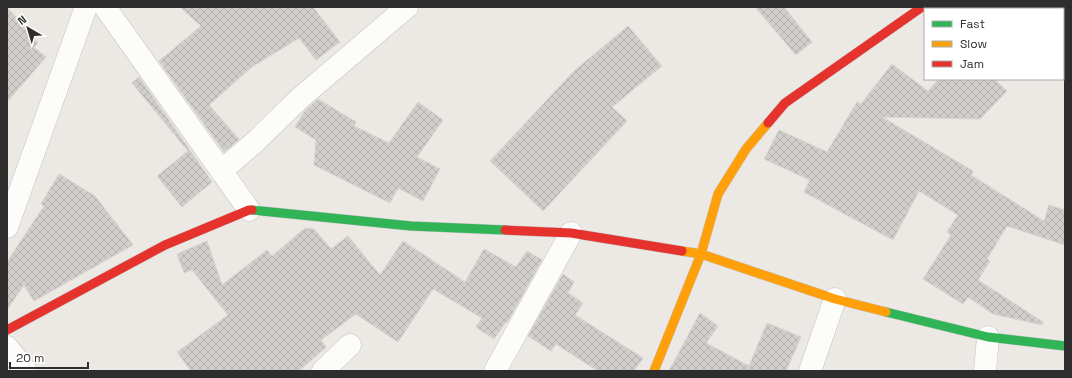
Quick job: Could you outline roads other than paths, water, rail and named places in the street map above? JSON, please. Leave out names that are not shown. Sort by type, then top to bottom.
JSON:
[{"type":"street","points":[[7,227],[86,7]]},
{"type":"street","points":[[105,7],[249,210]]},
{"type":"street","points":[[221,171],[255,142],[299,99],[407,7]]},
{"type":"street","points":[[654,371],[701,254],[718,194],[746,149],[785,103],[922,7]]},
{"type":"street","points":[[7,330],[165,244],[249,210],[411,226],[571,233],[701,254],[835,299],[988,337],[1065,346]]},
{"type":"street","points":[[495,371],[571,233]]},
{"type":"street","points":[[810,371],[835,299]]},
{"type":"street","points":[[985,371],[988,337]]},
{"type":"street","points":[[323,371],[350,345]]},
{"type":"street","points":[[7,347],[26,371]]}]
